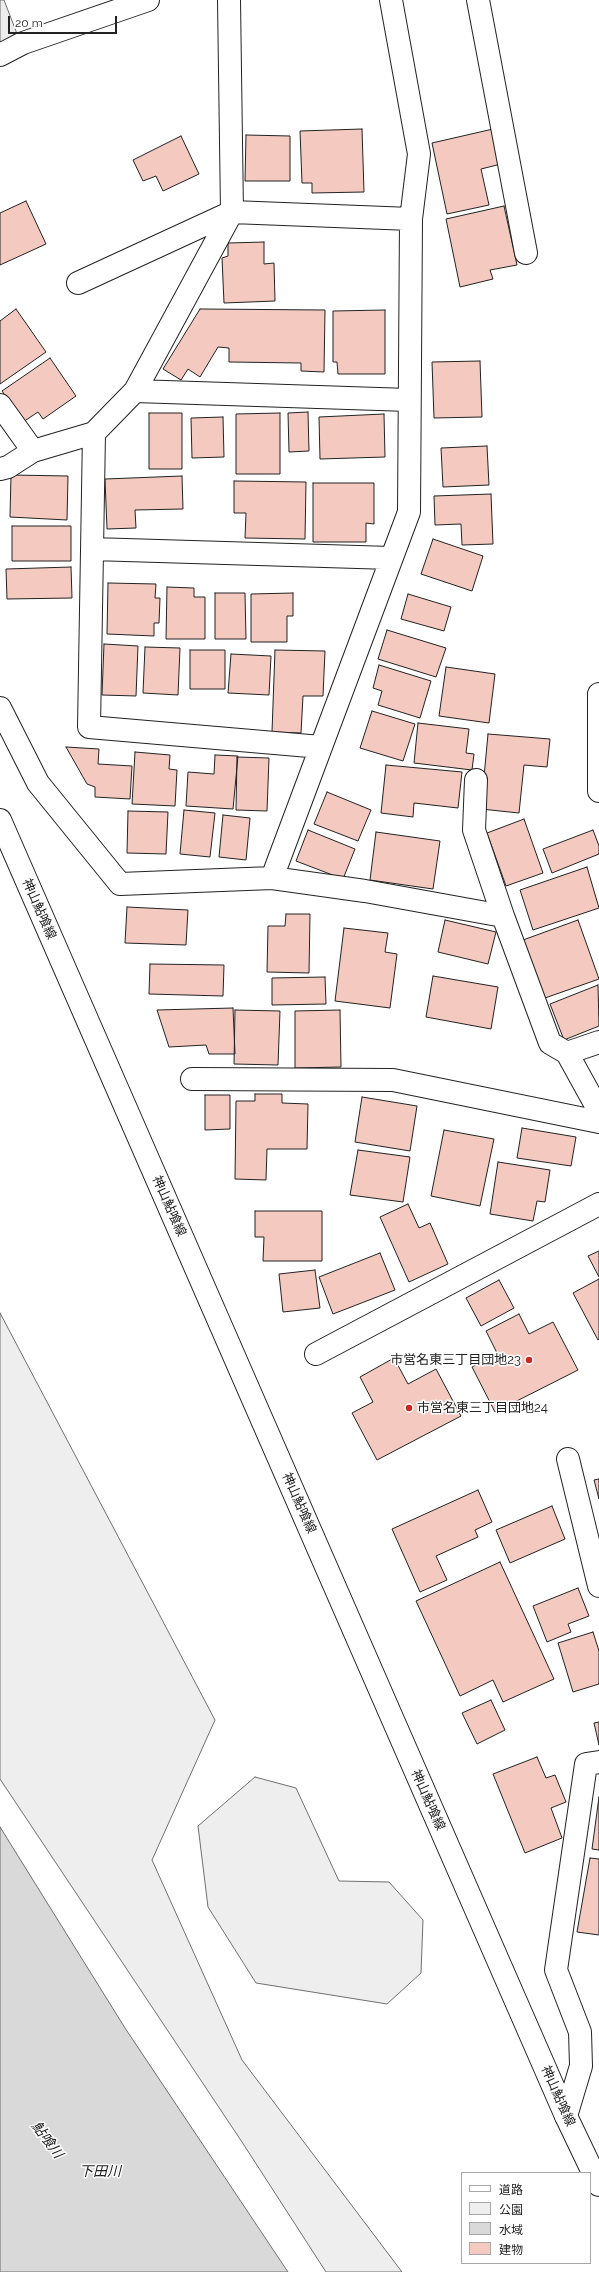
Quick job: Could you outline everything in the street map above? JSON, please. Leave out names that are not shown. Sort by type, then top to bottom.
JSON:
[{"type":"street","points":[[0,54],[23,43],[148,0]]},
{"type":"street","points":[[0,469],[8,467],[33,451],[94,433],[135,392],[232,212],[229,0]]},
{"type":"street","points":[[272,878],[408,512],[410,219],[420,154],[392,0]]},
{"type":"street","points":[[478,0],[526,253]]},
{"type":"street","points":[[78,283],[232,212],[410,219]]},
{"type":"street","points":[[135,392],[409,400]]},
{"type":"street","points":[[0,405],[33,451]]},
{"type":"street","points":[[94,433],[89,727],[321,747]]},
{"type":"street","points":[[92,549],[391,558]]},
{"type":"street","points":[[599,694],[599,791]]},
{"type":"street","points":[[0,708],[38,782],[120,884],[272,878],[365,891],[503,916]]},
{"type":"street","points":[[476,780],[474,830],[503,916],[550,1043],[567,1053],[599,1111]]},
{"type":"street","name":"神山鮎喰線","points":[[0,820],[566,2116],[599,2185]]},
{"type":"street","points":[[567,1053],[599,1042]]},
{"type":"street","points":[[192,1079],[393,1080],[599,1122]]},
{"type":"street","points":[[316,1354],[599,1204]]},
{"type":"street","points":[[568,1458],[599,1586]]},
{"type":"street","points":[[566,2116],[581,2066],[580,2032],[556,1970],[586,1764],[599,1762]]},
{"type":"green space","points":[[0,1313],[215,1720],[152,1860],[242,2060],[402,2272],[326,2272],[242,2142],[0,1779]]},
{"type":"green space","points":[[255,1777],[296,1788],[339,1881],[389,1882],[423,1920],[421,1973],[387,2004],[256,1983],[208,1907],[198,1826]]},
{"type":"shaded area","points":[[0,0],[4,0],[21,44],[0,51]]},
{"type":"water","name":"下田川","points":[[0,1827],[125,2028],[288,2272],[0,2272]]},
{"type":"building","points":[[362,129],[364,192],[312,193],[312,183],[302,183],[300,131]]},
{"type":"building","points":[[493,129],[501,164],[481,169],[489,205],[447,214],[432,143]]},
{"type":"building","points":[[246,135],[290,136],[290,181],[245,181]]},
{"type":"building","points":[[181,136],[199,174],[163,191],[156,176],[143,181],[133,160]]},
{"type":"building","points":[[26,201],[46,244],[0,265],[0,213]]},
{"type":"building","points":[[504,206],[517,265],[490,270],[493,279],[460,287],[446,219]]},
{"type":"building","points":[[264,242],[264,264],[274,263],[275,301],[224,303],[222,258],[228,256],[228,243]]},
{"type":"building","points":[[16,309],[46,352],[0,384],[0,321]]},
{"type":"building","points":[[200,309],[325,310],[324,372],[301,371],[301,363],[229,362],[229,348],[218,347],[200,377],[188,369],[181,380],[163,369]]},
{"type":"building","points":[[385,310],[385,374],[338,374],[337,362],[333,362],[333,311]]},
{"type":"building","points":[[50,358],[76,396],[43,419],[38,412],[23,422],[2,391]]},
{"type":"building","points":[[480,361],[482,417],[434,418],[432,362]]},
{"type":"building","points":[[308,412],[309,451],[289,452],[288,413]]},
{"type":"building","points":[[149,413],[182,413],[182,469],[149,469]]},
{"type":"building","points":[[280,413],[280,474],[236,474],[236,414]]},
{"type":"building","points":[[384,414],[385,457],[320,459],[319,417]]},
{"type":"building","points":[[223,417],[224,457],[192,458],[191,418]]},
{"type":"building","points":[[487,446],[489,485],[443,487],[441,448]]},
{"type":"building","points":[[11,475],[68,476],[67,520],[10,517]]},
{"type":"building","points":[[182,476],[183,509],[135,510],[136,528],[107,529],[105,479]]},
{"type":"building","points":[[234,481],[306,482],[305,539],[245,538],[246,513],[234,513]]},
{"type":"building","points":[[313,483],[374,483],[374,524],[366,523],[366,542],[313,542]]},
{"type":"building","points":[[491,494],[493,544],[462,545],[461,524],[435,525],[434,496]]},
{"type":"building","points":[[12,526],[71,526],[71,561],[12,561]]},
{"type":"building","points":[[433,539],[483,556],[472,591],[421,574]]},
{"type":"building","points":[[71,567],[72,598],[7,599],[6,569]]},
{"type":"building","points":[[108,583],[156,584],[155,598],[160,598],[159,623],[154,623],[154,636],[107,634]]},
{"type":"building","points":[[167,587],[194,588],[194,597],[205,597],[205,639],[166,639]]},
{"type":"building","points":[[215,593],[245,593],[246,639],[215,639]]},
{"type":"building","points":[[293,593],[293,616],[287,616],[287,642],[251,642],[251,594]]},
{"type":"building","points":[[408,594],[451,607],[444,631],[401,619]]},
{"type":"building","points":[[387,630],[446,648],[436,677],[378,659]]},
{"type":"building","points":[[104,644],[138,646],[136,696],[102,695]]},
{"type":"building","points":[[145,647],[180,648],[178,695],[143,693]]},
{"type":"building","points":[[190,650],[225,650],[225,689],[190,689]]},
{"type":"building","points":[[275,650],[325,651],[323,696],[303,696],[301,733],[272,732]]},
{"type":"building","points":[[231,654],[271,656],[269,695],[228,693]]},
{"type":"building","points":[[379,665],[431,681],[420,718],[378,705],[382,691],[373,688]]},
{"type":"building","points":[[446,667],[495,674],[489,723],[439,716]]},
{"type":"building","points":[[372,711],[415,724],[403,761],[360,748]]},
{"type":"building","points":[[418,723],[469,729],[466,753],[474,754],[472,770],[414,763]]},
{"type":"building","points":[[488,734],[550,739],[547,767],[524,765],[519,813],[481,809]]},
{"type":"building","points":[[66,747],[99,749],[98,764],[132,766],[130,799],[95,797],[95,787],[87,784]]},
{"type":"building","points":[[135,752],[170,755],[169,769],[177,770],[175,806],[132,804]]},
{"type":"building","points":[[215,755],[238,756],[233,809],[186,806],[188,772],[214,774]]},
{"type":"building","points":[[237,757],[269,758],[267,811],[236,810]]},
{"type":"building","points":[[386,765],[462,772],[458,808],[414,803],[413,817],[381,813]]},
{"type":"building","points":[[327,792],[371,810],[358,841],[314,824]]},
{"type":"building","points":[[184,810],[215,813],[210,857],[180,854]]},
{"type":"building","points":[[128,811],[168,812],[166,854],[127,853]]},
{"type":"building","points":[[223,815],[250,818],[246,860],[219,857]]},
{"type":"building","points":[[524,819],[543,873],[506,886],[487,833]]},
{"type":"building","points":[[308,830],[355,849],[343,879],[296,861]]},
{"type":"building","points":[[593,830],[599,846],[599,854],[552,873],[543,849]]},
{"type":"building","points":[[376,832],[440,841],[433,889],[370,880]]},
{"type":"building","points":[[587,867],[599,908],[533,930],[520,890]]},
{"type":"building","points":[[127,907],[188,910],[186,945],[125,943]]},
{"type":"building","points":[[286,914],[310,914],[309,973],[267,972],[268,926],[285,926]]},
{"type":"building","points":[[445,920],[496,932],[488,964],[438,952]]},
{"type":"building","points":[[578,920],[599,979],[545,998],[523,940]]},
{"type":"building","points":[[344,928],[388,933],[385,952],[397,954],[390,1008],[335,1001]]},
{"type":"building","points":[[150,964],[224,965],[223,996],[149,994]]},
{"type":"building","points":[[433,976],[498,987],[491,1029],[426,1017]]},
{"type":"building","points":[[325,977],[326,1004],[272,1005],[272,978]]},
{"type":"building","points":[[598,985],[599,1026],[564,1040],[550,1004]]},
{"type":"building","points":[[233,1008],[235,1054],[209,1054],[206,1045],[169,1047],[157,1010]]},
{"type":"building","points":[[235,1010],[280,1011],[278,1065],[234,1064]]},
{"type":"building","points":[[340,1010],[341,1067],[295,1068],[295,1011]]},
{"type":"building","points":[[255,1094],[282,1094],[282,1103],[308,1104],[307,1149],[267,1149],[266,1180],[235,1179],[236,1101],[255,1101]]},
{"type":"building","points":[[205,1095],[230,1095],[230,1129],[205,1130]]},
{"type":"building","points":[[362,1097],[417,1106],[410,1151],[355,1142]]},
{"type":"building","points":[[522,1128],[576,1137],[571,1166],[517,1158]]},
{"type":"building","points":[[444,1130],[494,1139],[480,1206],[431,1196]]},
{"type":"building","points":[[358,1150],[410,1157],[403,1202],[350,1195]]},
{"type":"building","points":[[498,1162],[550,1170],[545,1202],[537,1201],[533,1221],[490,1214]]},
{"type":"building","points":[[408,1204],[419,1228],[430,1223],[448,1264],[409,1282],[380,1217]]},
{"type":"building","points":[[255,1211],[322,1211],[322,1261],[263,1261],[264,1237],[255,1237]]},
{"type":"building","points":[[599,1251],[599,1277],[588,1256]]},
{"type":"building","points":[[380,1253],[395,1290],[333,1314],[319,1277]]},
{"type":"building","points":[[315,1270],[320,1308],[283,1312],[279,1274]]},
{"type":"building","points":[[599,1279],[599,1339],[598,1340],[573,1293]]},
{"type":"building","points":[[499,1280],[514,1308],[481,1326],[466,1298]]},
{"type":"building","name":"市営名東三丁目団地23","points":[[519,1314],[529,1334],[553,1322],[578,1370],[495,1412],[472,1367],[497,1353],[486,1331]]},
{"type":"building","name":"市営名東三丁目団地24","points":[[394,1358],[408,1384],[436,1369],[461,1416],[377,1460],[352,1413],[373,1402],[360,1377]]},
{"type":"building","points":[[599,1479],[599,1499],[594,1480]]},
{"type":"building","points":[[478,1490],[492,1522],[475,1530],[478,1537],[436,1556],[447,1580],[420,1592],[392,1529]]},
{"type":"building","points":[[552,1506],[565,1539],[510,1563],[496,1530]]},
{"type":"building","points":[[500,1562],[554,1679],[503,1702],[493,1680],[460,1696],[416,1601]]},
{"type":"building","points":[[578,1588],[589,1616],[568,1624],[571,1632],[547,1642],[533,1606]]},
{"type":"building","points":[[593,1632],[599,1651],[599,1684],[573,1692],[558,1643]]},
{"type":"building","points":[[491,1700],[505,1730],[477,1744],[462,1713]]},
{"type":"building","points":[[599,1722],[599,1745],[594,1723]]},
{"type":"building","points":[[537,1757],[546,1778],[555,1775],[566,1802],[551,1808],[562,1838],[525,1853],[493,1774]]},
{"type":"building","points":[[599,1797],[599,1850],[592,1849]]},
{"type":"building","points":[[590,1858],[599,1859],[599,1935],[577,1932]]},
{"type":"place","name":"市営名東三丁目団地23","points":[[529,1360]]},
{"type":"place","name":"市営名東三丁目団地24","points":[[409,1408]]},
{"type":"water label","name":"鮎喰川","points":[[47,2140]]}]
